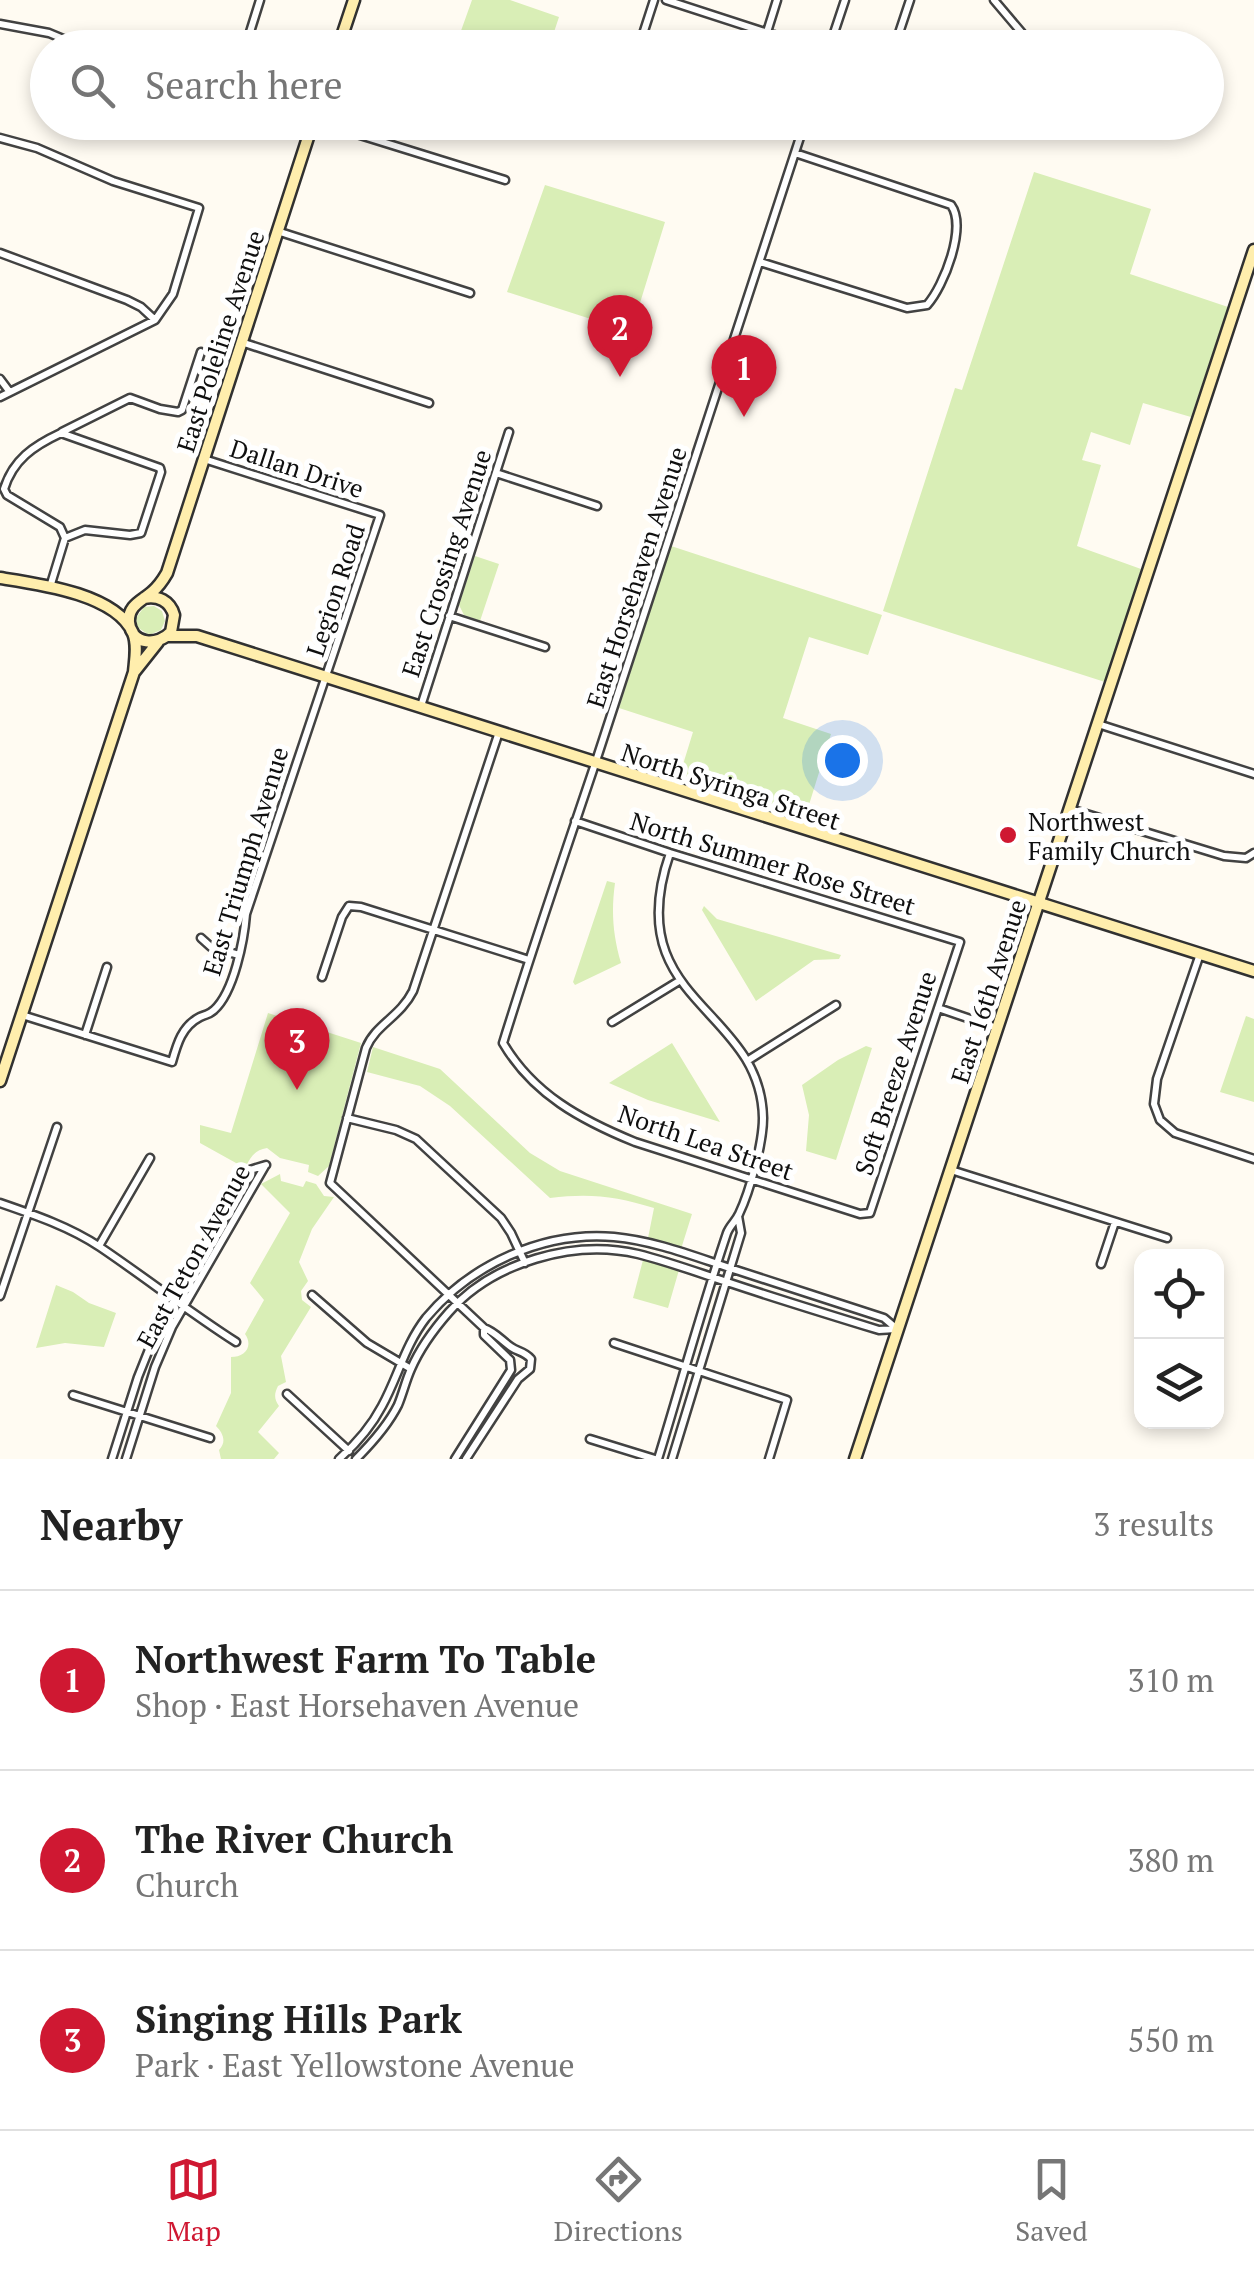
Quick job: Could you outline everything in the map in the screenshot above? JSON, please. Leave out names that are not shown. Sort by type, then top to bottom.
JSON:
[{"type":"street","points":[[251,30],[260,0]]},
{"type":"street","points":[[344,30],[354,0]]},
{"type":"street","points":[[644,30],[654,0]]},
{"type":"street","points":[[666,0],[761,30]]},
{"type":"street","points":[[768,30],[778,0]]},
{"type":"street","points":[[835,30],[846,0]]},
{"type":"street","points":[[900,30],[910,0]]},
{"type":"street","points":[[994,0],[1019,30]]},
{"type":"street","points":[[0,24],[30,30]]},
{"type":"street","points":[[0,138],[38,148],[112,181],[199,208],[173,294],[156,320],[0,397]]},
{"type":"street","name":"East Poleline Avenue","points":[[173,613],[168,600],[167,573],[309,140]]},
{"type":"street","points":[[374,140],[505,180]]},
{"type":"street","name":"East Horsehaven Avenue","points":[[503,1043],[799,140]]},
{"type":"street","points":[[760,262],[907,308],[927,305],[944,277],[958,227],[956,210],[951,205],[795,153]]},
{"type":"street","points":[[277,231],[470,292]]},
{"type":"street","name":"East 16th Avenue","points":[[855,1459],[1254,250]]},
{"type":"street","points":[[0,253],[128,300],[156,320]]},
{"type":"street","points":[[241,342],[428,403]]},
{"type":"street","points":[[0,502],[12,467],[39,444],[61,432],[130,398],[160,409],[182,410],[202,352]]},
{"type":"street","points":[[0,379],[9,391]]},
{"type":"street","points":[[61,432],[162,472],[142,533],[84,530],[65,538]]},
{"type":"street","name":"East Crossing Avenue","points":[[421,706],[510,432]]},
{"type":"street","name":"Dallan Drive","points":[[203,458],[380,515]]},
{"type":"street","points":[[496,474],[597,506]]},
{"type":"street","points":[[4,490],[60,526],[65,538],[49,588]]},
{"type":"street","name":"Legion Road","points":[[328,677],[380,515]]},
{"type":"street","name":"East Poleline Avenue","points":[[141,600],[167,573]]},
{"type":"street","points":[[0,578],[108,605],[160,598],[173,613],[174,626],[134,672]]},
{"type":"street","points":[[0,1080],[134,672],[135,640],[130,613],[141,600]]},
{"type":"street","points":[[108,605],[141,640],[163,639]]},
{"type":"street","name":"North Syringa Street","points":[[173,613],[197,636]]},
{"type":"street","points":[[450,616],[545,647]]},
{"type":"street","name":"North Syringa Street","points":[[163,639],[197,636],[1254,971]]},
{"type":"street","name":"East Triumph Avenue","points":[[22,1016],[172,1062],[186,1027],[213,1011],[226,995],[244,939],[246,914],[321,686],[328,677]]},
{"type":"street","points":[[1097,724],[1254,774]]},
{"type":"street","points":[[466,1459],[530,1368],[531,1359],[484,1328],[330,1184],[370,1038],[406,1006],[414,992],[499,732]]},
{"type":"street","points":[[1069,808],[1224,856],[1246,858],[1254,853]]},
{"type":"street","name":"North Summer Rose Street","points":[[575,821],[960,942]]},
{"type":"street","points":[[590,1439],[657,1459],[712,1278],[730,1226],[738,1216],[762,1134],[763,1117],[755,1080],[746,1061],[679,981],[665,952],[658,914],[670,853]]},
{"type":"street","points":[[322,978],[342,916],[349,906],[529,960]]},
{"type":"street","points":[[201,938],[211,947],[238,955]]},
{"type":"street","name":"Soft Breeze Avenue","points":[[867,1215],[960,942]]},
{"type":"street","points":[[1200,954],[1158,1080],[1154,1104],[1160,1120],[1174,1133],[1254,1159]]},
{"type":"street","points":[[85,1035],[107,967]]},
{"type":"street","points":[[612,1022],[679,981]]},
{"type":"street","points":[[746,1061],[836,1004]]},
{"type":"street","points":[[938,1008],[997,1028]]},
{"type":"street","name":"North Lea Street","points":[[503,1043],[531,1080],[583,1119],[634,1142],[867,1215]]},
{"type":"street","points":[[347,1118],[416,1139],[501,1218],[524,1263]]},
{"type":"street","points":[[0,1296],[57,1128]]},
{"type":"street","points":[[98,1246],[150,1158]]},
{"type":"street","name":"East Teton Avenue","points":[[112,1459],[146,1356],[172,1300],[239,1184],[250,1170],[266,1165],[164,1344],[126,1459]]},
{"type":"street","points":[[950,1170],[1167,1238]]},
{"type":"street","points":[[0,1203],[54,1222],[98,1246],[236,1342]]},
{"type":"street","points":[[672,1459],[741,1233],[738,1216]]},
{"type":"street","points":[[1100,1264],[1115,1222]]},
{"type":"street","points":[[339,1459],[366,1432],[424,1321],[450,1294],[492,1264],[568,1238],[612,1237],[666,1248],[884,1318],[897,1329]]},
{"type":"street","points":[[287,1394],[357,1459],[398,1406],[411,1368],[433,1330],[458,1302],[475,1288],[524,1263],[572,1252],[637,1254],[878,1330],[897,1329]]},
{"type":"street","points":[[312,1295],[368,1343],[411,1368]]},
{"type":"street","points":[[455,1459],[509,1375],[510,1360],[484,1335],[484,1328]]},
{"type":"street","points":[[614,1343],[787,1400],[769,1459]]},
{"type":"street","points":[[73,1395],[210,1438]]},
{"type":"green space","points":[[472,0],[510,0],[559,17],[555,30],[461,30]]},
{"type":"green space","points":[[1034,172],[1151,209],[1130,274],[1228,307],[1191,417],[1143,403],[1130,445],[1091,432],[1082,460],[1101,465],[1077,546],[1141,569],[1105,682],[883,611],[955,388],[962,390]]},
{"type":"green space","points":[[545,185],[665,222],[631,332],[507,292]]},
{"type":"green space","points":[[671,546],[882,615],[868,655],[809,637],[783,718],[831,734],[803,824],[677,784],[693,732],[619,708]]},
{"type":"green space","points":[[475,556],[499,564],[480,621],[464,615],[459,605]]},
{"type":"green space","points":[[154,606],[162,611],[165,621],[161,630],[149,635],[137,627],[136,618],[144,607]]},
{"type":"green space","points":[[607,881],[615,883],[614,923],[621,963],[575,985],[573,982]]},
{"type":"green space","points":[[704,906],[717,919],[841,955],[839,959],[814,960],[756,1001],[702,910]]},
{"type":"green space","points":[[268,1013],[361,1043],[329,1166],[318,1176],[308,1172],[309,1165],[280,1158],[267,1148],[256,1152],[245,1168],[200,1143],[200,1125],[231,1133]]},
{"type":"green space","points":[[1246,1016],[1254,1019],[1254,1102],[1220,1092]]},
{"type":"green space","points":[[672,1043],[720,1122],[648,1100],[609,1083]]},
{"type":"green space","points":[[866,1046],[872,1048],[836,1160],[806,1151],[809,1115],[802,1085]]},
{"type":"green space","points":[[373,1047],[440,1069],[530,1153],[560,1171],[692,1214],[681,1249],[648,1238],[654,1208],[602,1197],[550,1198],[450,1106],[420,1086],[367,1072]]},
{"type":"green space","points":[[280,1174],[281,1181],[303,1187],[306,1181],[316,1184],[324,1196],[334,1197],[312,1229],[299,1262],[308,1281],[301,1291],[302,1300],[311,1307],[281,1356],[286,1382],[276,1392],[279,1406],[258,1432],[279,1453],[274,1459],[221,1459],[223,1438],[216,1426],[231,1393],[231,1357],[246,1350],[245,1334],[264,1300],[250,1283],[290,1213],[261,1184]]},
{"type":"green space","points":[[643,1260],[679,1270],[668,1308],[633,1298]]},
{"type":"green space","points":[[56,1285],[116,1313],[104,1347],[65,1343],[36,1348]]},
{"type":"place","name":"The River Church","points":[[620,377]]},
{"type":"place","name":"Northwest Farm To Table","points":[[744,417]]},
{"type":"place","name":"Northwest Family Church","points":[[1008,835]]},
{"type":"place","name":"Singing Hills Park","points":[[297,1090]]}]
